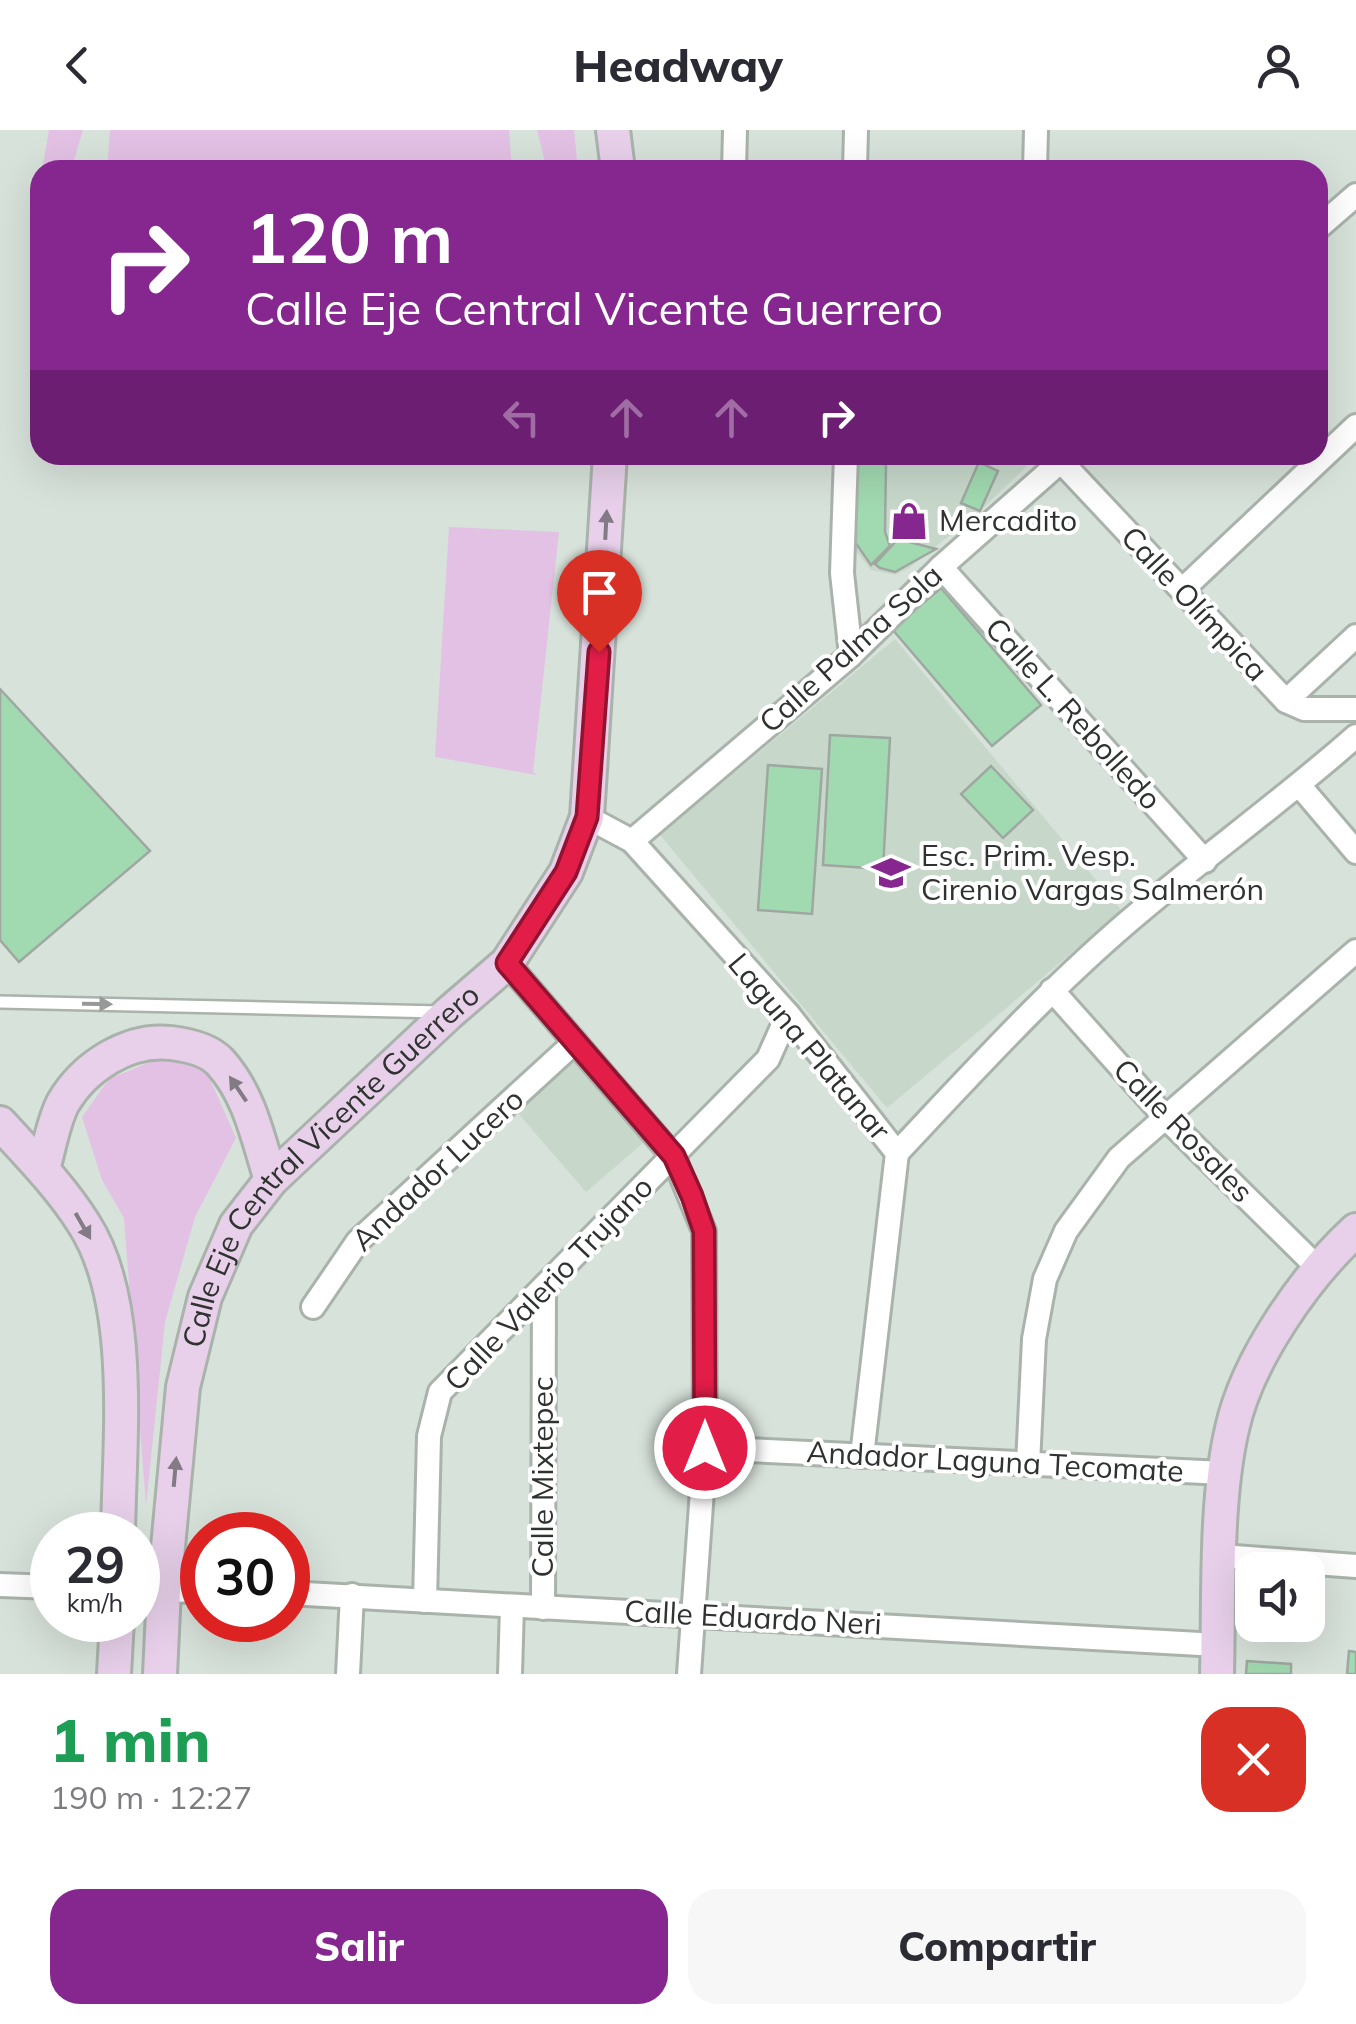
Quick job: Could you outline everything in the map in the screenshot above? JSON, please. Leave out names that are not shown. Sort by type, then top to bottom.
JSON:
[{"type":"main road","points":[[614,130],[617,160]]},
{"type":"main road","name":"Calle Eje Central Vicente Guerrero","points":[[160,1528],[183,1386],[204,1297],[236,1225],[270,1180],[449,1012],[507,963],[566,872],[587,817],[609,465]]},
{"type":"main road","points":[[42,1169],[62,1105],[85,1075],[132,1046],[155,1042],[190,1046],[218,1059],[248,1103],[270,1180]]},
{"type":"main road","points":[[0,1123],[86,1226],[106,1278],[119,1340],[118,1512]]},
{"type":"main road","points":[[1217,1659],[1224,1473],[1232,1425],[1254,1370],[1318,1268],[1356,1230]]},
{"type":"main road","points":[[114,1674],[116,1642]]},
{"type":"main road","name":"Calle Eje Central Vicente Guerrero","points":[[156,1642],[160,1674]]},
{"type":"street","points":[[734,160],[735,130]]},
{"type":"street","points":[[855,160],[856,130]]},
{"type":"street","points":[[1035,160],[1036,130]]},
{"type":"street","points":[[1328,219],[1356,195]]},
{"type":"street","points":[[1328,452],[1356,426]]},
{"type":"street","points":[[846,465],[842,573],[852,656]]},
{"type":"street","name":"Calle Palma Sola","points":[[632,841],[852,656],[941,567],[1053,465]]},
{"type":"street","name":"Calle Olímpica","points":[[1067,465],[1286,701],[1304,708],[1356,710]]},
{"type":"street","points":[[1182,590],[1315,465]]},
{"type":"street","name":"Calle L. Rebolledo","points":[[941,567],[1205,860]]},
{"type":"street","points":[[1286,701],[1356,636]]},
{"type":"street","points":[[897,1153],[1052,990],[1142,910],[1300,786],[1356,736]]},
{"type":"street","points":[[1300,786],[1356,852]]},
{"type":"street","name":"Laguna Platanar","points":[[587,817],[632,841],[788,1014],[897,1153],[862,1456]]},
{"type":"street","points":[[1028,1464],[1034,1339],[1045,1278],[1066,1231],[1119,1158],[1356,951]]},
{"type":"street","points":[[507,963],[674,1156],[704,1231],[705,1448],[689,1674]]},
{"type":"street","name":"Calle Rosales","points":[[1052,990],[1166,1118],[1318,1268]]},
{"type":"street","name":"Calle Valerio Trujano","points":[[426,1601],[429,1436],[440,1392],[768,1059],[788,1014]]},
{"type":"street","name":"Andador Lucero","points":[[313,1307],[358,1241],[575,1042]]},
{"type":"street","name":"Calle Mixtepec","points":[[543,1608],[544,1287]]},
{"type":"street","name":"Andador Laguna Tecomate","points":[[705,1448],[1224,1473]]},
{"type":"street","points":[[1221,1556],[1356,1566]]},
{"type":"street","points":[[0,1585],[30,1586]]},
{"type":"street","name":"Calle Eduardo Neri","points":[[310,1594],[691,1614],[1217,1659]]},
{"type":"street","points":[[348,1674],[352,1595]]},
{"type":"street","points":[[510,1674],[512,1606]]},
{"type":"lane","points":[[0,1002],[449,1012]]},
{"type":"shaded area","points":[[49,130],[83,130],[74,160],[44,160]]},
{"type":"shaded area","points":[[110,130],[509,130],[511,160],[108,160]]},
{"type":"shaded area","points":[[537,130],[574,130],[577,160],[544,160]]},
{"type":"shaded area","name":"Mercadito","points":[[853,465],[1028,465],[980,511],[895,575],[871,570],[855,550],[851,531]]},
{"type":"shaded area","points":[[449,527],[559,532],[533,772],[537,775],[435,757]]},
{"type":"shaded area","name":"Esc. Prim. Vesp. Cirenio Vargas Salmerón","points":[[895,639],[1122,911],[887,1108],[660,835]]},
{"type":"shaded area","points":[[574,1050],[650,1137],[586,1192],[511,1105]]},
{"type":"shaded area","points":[[160,1058],[206,1070],[236,1138],[195,1217],[165,1322],[146,1506],[124,1218],[102,1180],[82,1117],[109,1079]]},
{"type":"building","points":[[855,465],[886,465],[885,532],[890,546],[871,565],[850,535]]},
{"type":"building","points":[[978,465],[998,471],[980,511],[961,503]]},
{"type":"building","points":[[898,539],[936,549],[895,572],[880,568],[875,564]]},
{"type":"building","points":[[941,588],[1041,705],[992,746],[892,629]]},
{"type":"building","points":[[0,689],[150,851],[19,962],[0,940]]},
{"type":"building","points":[[830,735],[890,738],[883,869],[823,865]]},
{"type":"building","points":[[768,765],[822,769],[812,914],[758,910]]},
{"type":"building","points":[[991,766],[1033,810],[1003,838],[961,794]]},
{"type":"building","points":[[1349,1651],[1356,1652],[1356,1674],[1347,1674]]},
{"type":"building","points":[[1247,1661],[1291,1664],[1291,1674],[1246,1674]]},
{"type":"place","name":"Mercadito","points":[[909,521]]},
{"type":"place","name":"Esc. Prim. Vesp. Cirenio Vargas Salmerón","points":[[891,873]]},
{"type":"route","points":[[599,652],[587,817],[566,872],[507,963],[674,1156],[692,1196],[704,1231],[705,1448]]}]
